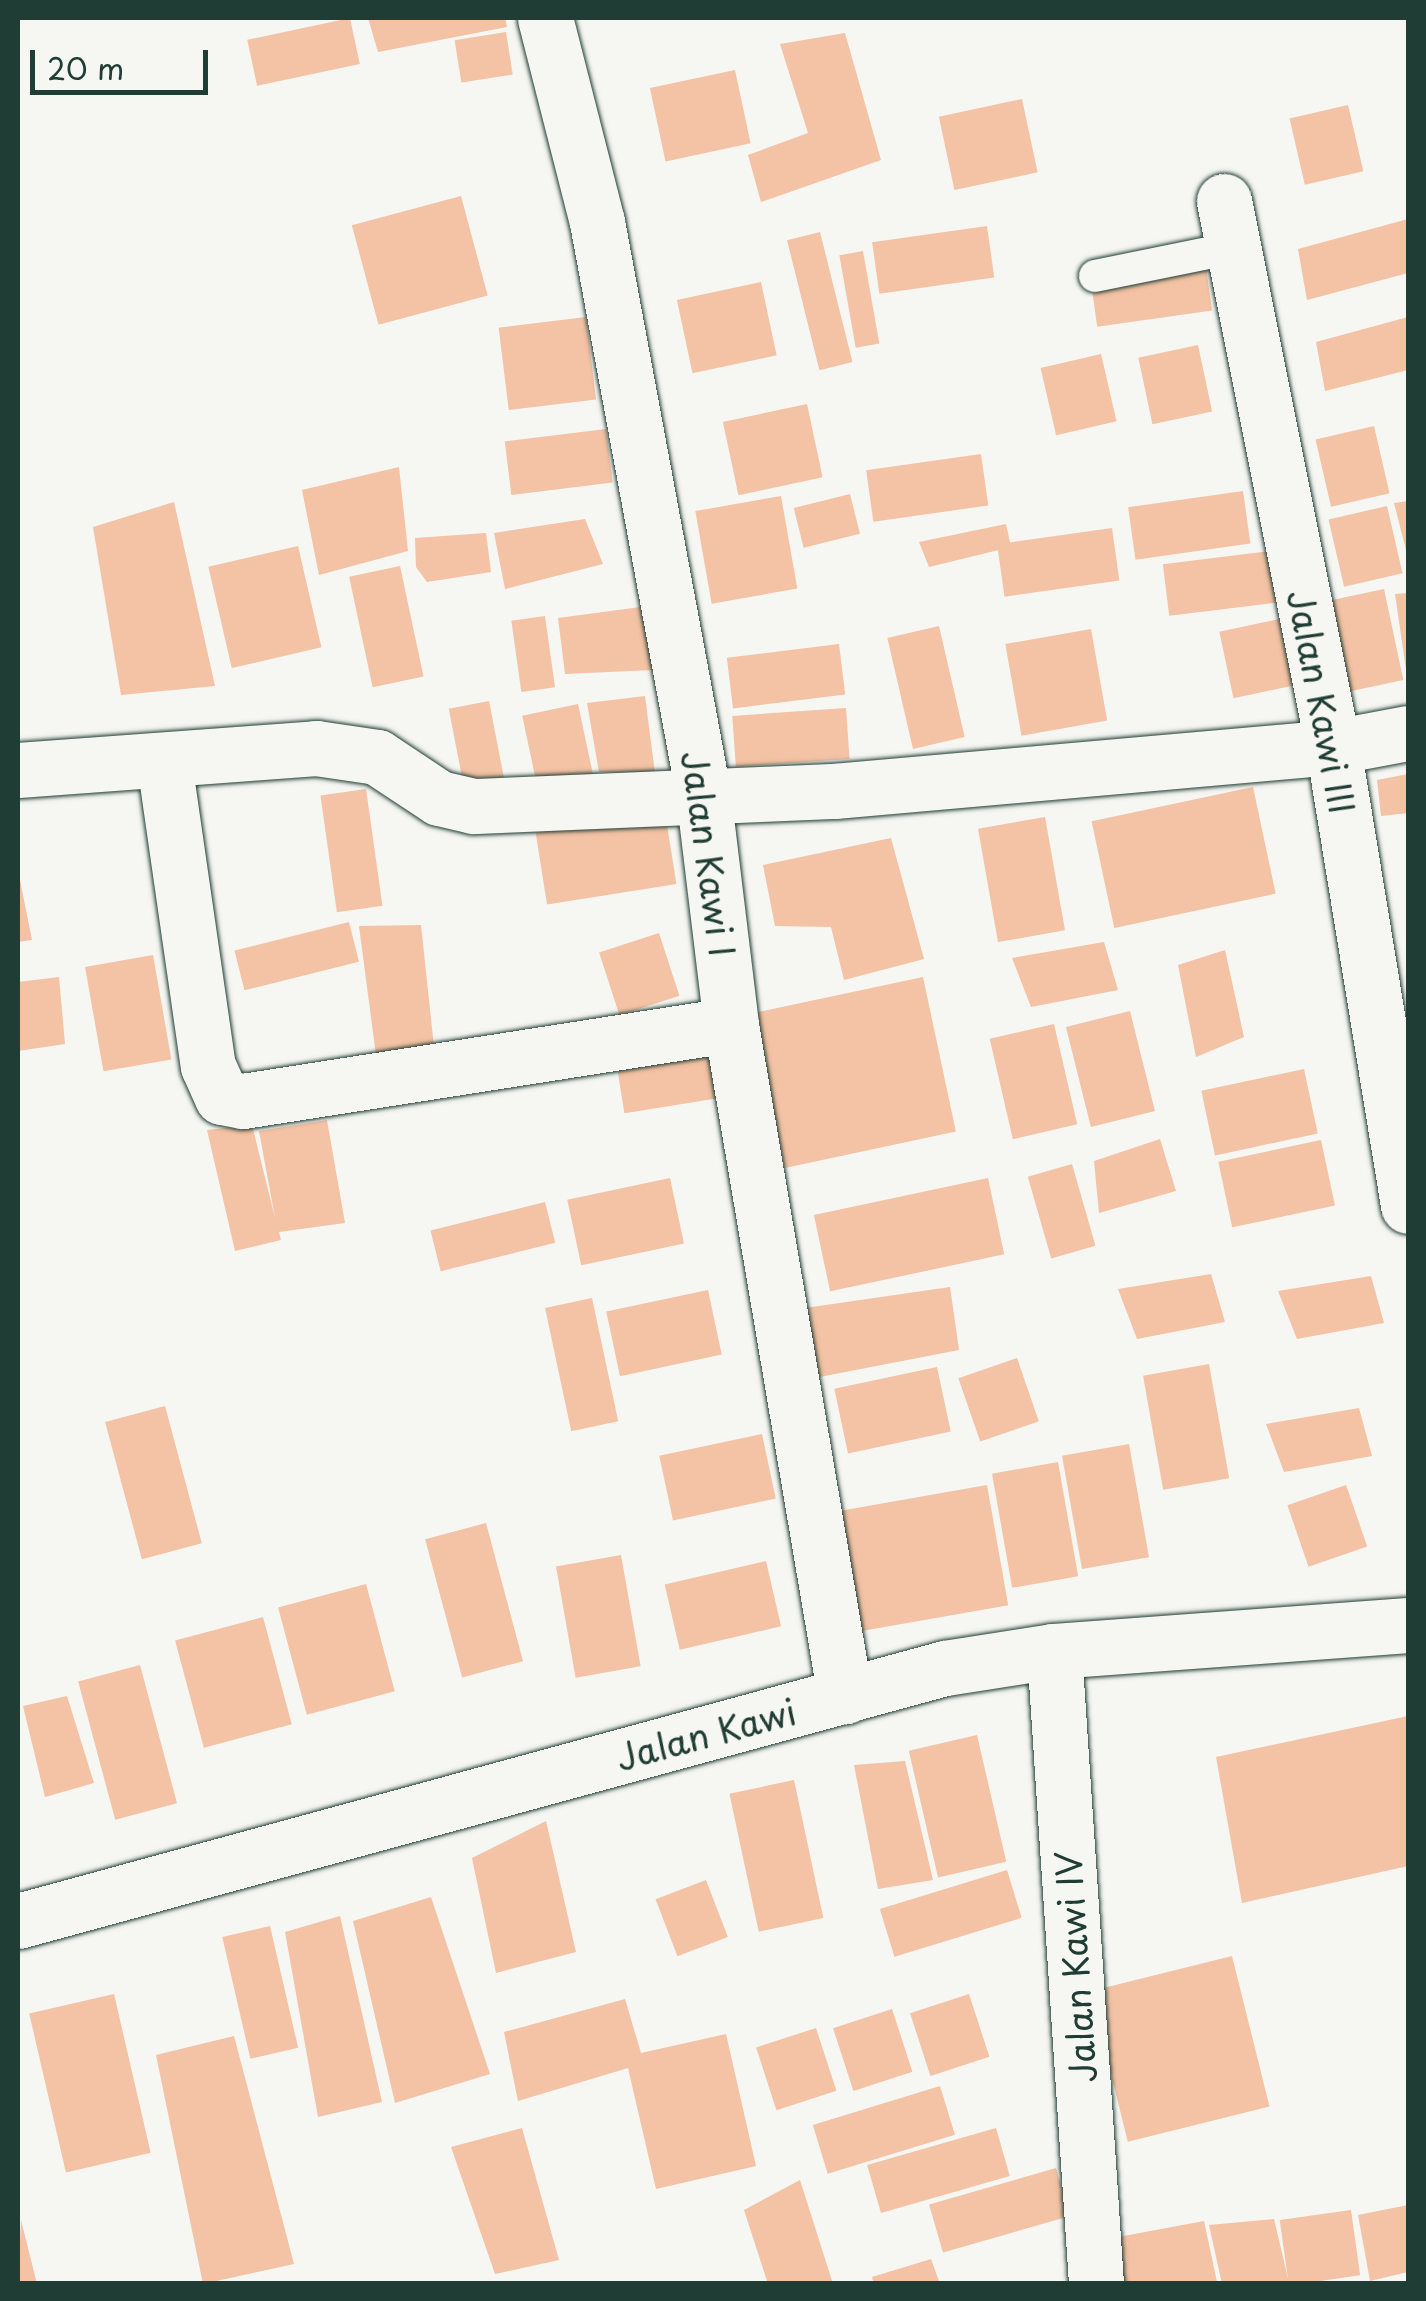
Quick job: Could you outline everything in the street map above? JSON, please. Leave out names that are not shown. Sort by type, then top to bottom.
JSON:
[{"type":"street","name":"Jalan Kawi I","points":[[545,18],[597,222],[703,792],[731,1024],[845,1696]]},
{"type":"street","name":"Jalan Kawi III","points":[[1229,224],[1333,746],[1408,1206]]},
{"type":"street","points":[[18,770],[316,748],[377,757],[456,805],[703,792],[834,790],[1333,746],[1408,733]]},
{"type":"street","points":[[164,762],[208,1066],[222,1097],[243,1101],[731,1024]]},
{"type":"street","name":"Jalan Kawi","points":[[18,1921],[945,1668],[1054,1651],[1408,1625]]},
{"type":"street","name":"Jalan Kawi IV","points":[[1054,1651],[1096,2284]]},
{"type":"lane","points":[[1094,276],[1229,224]]},
{"type":"building","points":[[350,18],[360,64],[257,86],[247,40]]},
{"type":"building","points":[[368,18],[505,18],[507,27],[378,52]]},
{"type":"building","points":[[506,32],[513,74],[461,83],[455,40]]},
{"type":"building","points":[[845,33],[881,160],[761,202],[748,155],[808,133],[780,44]]},
{"type":"building","points":[[735,70],[751,143],[665,161],[650,88]]},
{"type":"building","points":[[1022,99],[1038,172],[954,190],[939,117]]},
{"type":"building","points":[[1348,105],[1363,171],[1305,185],[1290,118]]},
{"type":"building","points":[[461,196],[488,295],[379,325],[352,225]]},
{"type":"building","points":[[1408,219],[1408,273],[1307,300],[1298,249]]},
{"type":"building","points":[[987,226],[994,277],[879,294],[872,242]]},
{"type":"building","points":[[820,232],[852,362],[819,370],[787,240]]},
{"type":"building","points":[[863,251],[879,344],[856,348],[839,255]]},
{"type":"building","points":[[1205,260],[1212,311],[1097,327],[1090,276]]},
{"type":"building","points":[[761,282],[777,355],[692,373],[677,300]]},
{"type":"building","points":[[586,317],[596,399],[509,410],[499,328]]},
{"type":"building","points":[[1408,317],[1408,370],[1325,391],[1316,342]]},
{"type":"building","points":[[1198,345],[1212,412],[1152,424],[1138,358]]},
{"type":"building","points":[[1101,354],[1117,421],[1056,435],[1041,368]]},
{"type":"building","points":[[807,404],[823,477],[738,495],[723,422]]},
{"type":"building","points":[[1374,426],[1390,493],[1331,507],[1316,439]]},
{"type":"building","points":[[606,429],[613,483],[511,495],[505,441]]},
{"type":"building","points":[[981,454],[988,505],[873,522],[866,470]]},
{"type":"building","points":[[399,467],[408,551],[319,575],[302,490]]},
{"type":"building","points":[[1243,491],[1250,543],[1136,560],[1128,507]]},
{"type":"building","points":[[850,494],[860,534],[804,548],[794,508]]},
{"type":"building","points":[[781,496],[797,589],[712,604],[695,511]]},
{"type":"building","points":[[1408,501],[1408,554],[1407,554],[1394,503]]},
{"type":"building","points":[[174,502],[215,686],[121,695],[93,527]]},
{"type":"building","points":[[1387,506],[1403,573],[1344,587],[1329,519]]},
{"type":"building","points":[[585,519],[603,564],[505,589],[494,533]]},
{"type":"building","points":[[1006,524],[1011,547],[929,567],[919,542]]},
{"type":"building","points":[[1112,528],[1119,580],[1005,597],[997,544]]},
{"type":"building","points":[[486,533],[491,572],[427,582],[416,567],[415,538]]},
{"type":"building","points":[[298,546],[321,647],[232,668],[208,567]]},
{"type":"building","points":[[1279,550],[1285,602],[1169,616],[1163,564]]},
{"type":"building","points":[[400,566],[423,677],[373,687],[349,577]]},
{"type":"building","points":[[1384,589],[1403,680],[1334,695],[1315,604]]},
{"type":"building","points":[[1408,593],[1408,670],[1406,670],[1395,594]]},
{"type":"building","points":[[648,606],[653,670],[565,674],[558,618]]},
{"type":"building","points":[[545,616],[555,687],[521,692],[511,621]]},
{"type":"building","points":[[1279,619],[1293,686],[1233,698],[1219,632]]},
{"type":"building","points":[[939,626],[965,737],[913,749],[887,638]]},
{"type":"building","points":[[1091,629],[1107,721],[1021,736],[1005,644]]},
{"type":"building","points":[[839,644],[845,695],[733,708],[727,658]]},
{"type":"building","points":[[645,696],[655,773],[599,772],[587,703]]},
{"type":"building","points":[[489,701],[506,786],[465,794],[449,709]]},
{"type":"building","points":[[578,704],[594,777],[538,789],[522,716]]},
{"type":"building","points":[[846,708],[850,759],[736,767],[732,716]]},
{"type":"building","points":[[1408,774],[1408,813],[1381,816],[1377,780]]},
{"type":"building","points":[[1253,787],[1276,894],[1114,928],[1092,821]]},
{"type":"building","points":[[366,789],[382,906],[337,912],[320,795]]},
{"type":"building","points":[[665,812],[676,884],[547,905],[536,832]]},
{"type":"building","points":[[1045,817],[1065,930],[998,942],[978,829]]},
{"type":"building","points":[[891,838],[924,959],[844,980],[831,927],[775,926],[763,865]]},
{"type":"building","points":[[18,870],[32,940],[18,942]]},
{"type":"building","points":[[349,922],[359,962],[244,990],[235,951]]},
{"type":"building","points":[[421,925],[434,1047],[377,1063],[359,926]]},
{"type":"building","points":[[659,933],[679,996],[619,1015],[599,952]]},
{"type":"building","points":[[1104,942],[1118,990],[1031,1007],[1012,958]]},
{"type":"building","points":[[1225,950],[1244,1037],[1196,1057],[1178,965]]},
{"type":"building","points":[[153,955],[171,1059],[103,1071],[85,967]]},
{"type":"building","points":[[59,977],[65,1044],[18,1051],[18,982]]},
{"type":"building","points":[[923,977],[956,1132],[785,1168],[752,1013]]},
{"type":"building","points":[[1130,1011],[1155,1111],[1091,1127],[1066,1027]]},
{"type":"building","points":[[1054,1024],[1077,1124],[1013,1139],[990,1039]]},
{"type":"building","points":[[716,1046],[724,1097],[624,1113],[616,1062]]},
{"type":"building","points":[[1304,1069],[1318,1134],[1215,1155],[1201,1091]]},
{"type":"building","points":[[327,1120],[345,1223],[279,1232],[281,1240],[235,1251],[207,1130],[252,1125],[275,1218],[259,1131]]},
{"type":"building","points":[[1160,1139],[1176,1191],[1099,1213],[1094,1161]]},
{"type":"building","points":[[1321,1140],[1335,1206],[1232,1227],[1218,1162]]},
{"type":"building","points":[[1072,1164],[1095,1246],[1051,1258],[1028,1177]]},
{"type":"building","points":[[670,1178],[684,1244],[581,1265],[567,1200]]},
{"type":"building","points":[[988,1178],[1004,1254],[830,1291],[814,1215]]},
{"type":"building","points":[[545,1202],[555,1243],[441,1271],[431,1231]]},
{"type":"building","points":[[1211,1274],[1225,1322],[1137,1339],[1118,1289]]},
{"type":"building","points":[[1371,1276],[1384,1323],[1297,1339],[1278,1291]]},
{"type":"building","points":[[950,1287],[959,1350],[809,1379],[805,1308]]},
{"type":"building","points":[[708,1290],[722,1355],[620,1376],[606,1312]]},
{"type":"building","points":[[592,1298],[618,1421],[571,1431],[545,1308]]},
{"type":"building","points":[[1017,1358],[1039,1421],[980,1442],[958,1378]]},
{"type":"building","points":[[1209,1364],[1229,1478],[1163,1490],[1143,1376]]},
{"type":"building","points":[[937,1367],[951,1432],[848,1453],[834,1389]]},
{"type":"building","points":[[165,1406],[202,1543],[142,1559],[105,1422]]},
{"type":"building","points":[[1359,1408],[1372,1456],[1284,1472],[1266,1424]]},
{"type":"building","points":[[762,1434],[776,1499],[673,1520],[659,1456]]},
{"type":"building","points":[[1129,1444],[1149,1557],[1082,1569],[1062,1456]]},
{"type":"building","points":[[1058,1462],[1078,1576],[1012,1588],[992,1474]]},
{"type":"building","points":[[987,1485],[1008,1605],[848,1633],[826,1513]]},
{"type":"building","points":[[1346,1485],[1367,1546],[1309,1567],[1287,1505]]},
{"type":"building","points":[[486,1523],[523,1661],[462,1677],[425,1539]]},
{"type":"building","points":[[621,1555],[641,1666],[576,1678],[556,1566]]},
{"type":"building","points":[[766,1561],[781,1626],[680,1650],[665,1584]]},
{"type":"building","points":[[366,1584],[395,1691],[307,1715],[278,1608]]},
{"type":"building","points":[[263,1617],[292,1724],[204,1748],[175,1641]]},
{"type":"building","points":[[140,1665],[177,1803],[115,1820],[78,1682]]},
{"type":"building","points":[[67,1696],[94,1783],[45,1797],[23,1706]]},
{"type":"building","points":[[1408,1716],[1408,1866],[1242,1903],[1216,1757]]},
{"type":"building","points":[[977,1735],[1006,1862],[938,1877],[909,1751]]},
{"type":"building","points":[[905,1761],[933,1880],[878,1889],[854,1765]]},
{"type":"building","points":[[794,1780],[823,1918],[759,1932],[729,1794]]},
{"type":"building","points":[[546,1821],[576,1952],[496,1973],[472,1858]]},
{"type":"building","points":[[1007,1870],[1022,1918],[894,1957],[880,1909]]},
{"type":"building","points":[[706,1880],[728,1937],[677,1956],[656,1899]]},
{"type":"building","points":[[431,1897],[490,2074],[395,2103],[353,1921]]},
{"type":"building","points":[[340,1916],[382,2102],[318,2117],[285,1932]]},
{"type":"building","points":[[270,1926],[298,2048],[250,2059],[222,1937]]},
{"type":"building","points":[[1232,1956],[1269,2106],[1128,2142],[1090,1991]]},
{"type":"building","points":[[114,1994],[151,2153],[66,2172],[29,2014]]},
{"type":"building","points":[[969,1994],[989,2057],[930,2076],[910,2013]]},
{"type":"building","points":[[625,1999],[641,2053],[726,2034],[756,2166],[656,2189],[628,2068],[518,2101],[504,2032]]},
{"type":"building","points":[[892,2009],[912,2072],[853,2091],[833,2028]]},
{"type":"building","points":[[816,2028],[836,2091],[776,2110],[756,2047]]},
{"type":"building","points":[[234,2036],[294,2264],[203,2284],[156,2055]]},
{"type":"building","points":[[940,2086],[955,2135],[828,2174],[813,2125]]},
{"type":"building","points":[[522,2128],[559,2260],[495,2274],[451,2147]]},
{"type":"building","points":[[996,2128],[1010,2176],[881,2213],[867,2165]]},
{"type":"building","points":[[1056,2168],[1070,2216],[943,2252],[929,2204]]},
{"type":"building","points":[[800,2180],[833,2284],[768,2284],[744,2210]]},
{"type":"building","points":[[1408,2205],[1408,2272],[1370,2281],[1358,2215]]},
{"type":"building","points":[[1351,2210],[1360,2275],[1289,2284],[1280,2220]]},
{"type":"building","points":[[1274,2219],[1289,2283],[1222,2284],[1209,2225]]},
{"type":"building","points":[[21,2220],[37,2284],[18,2284]]},
{"type":"building","points":[[1204,2221],[1217,2282],[1110,2284],[1102,2240]]},
{"type":"building","points":[[931,2259],[940,2284],[874,2284],[872,2277]]}]
